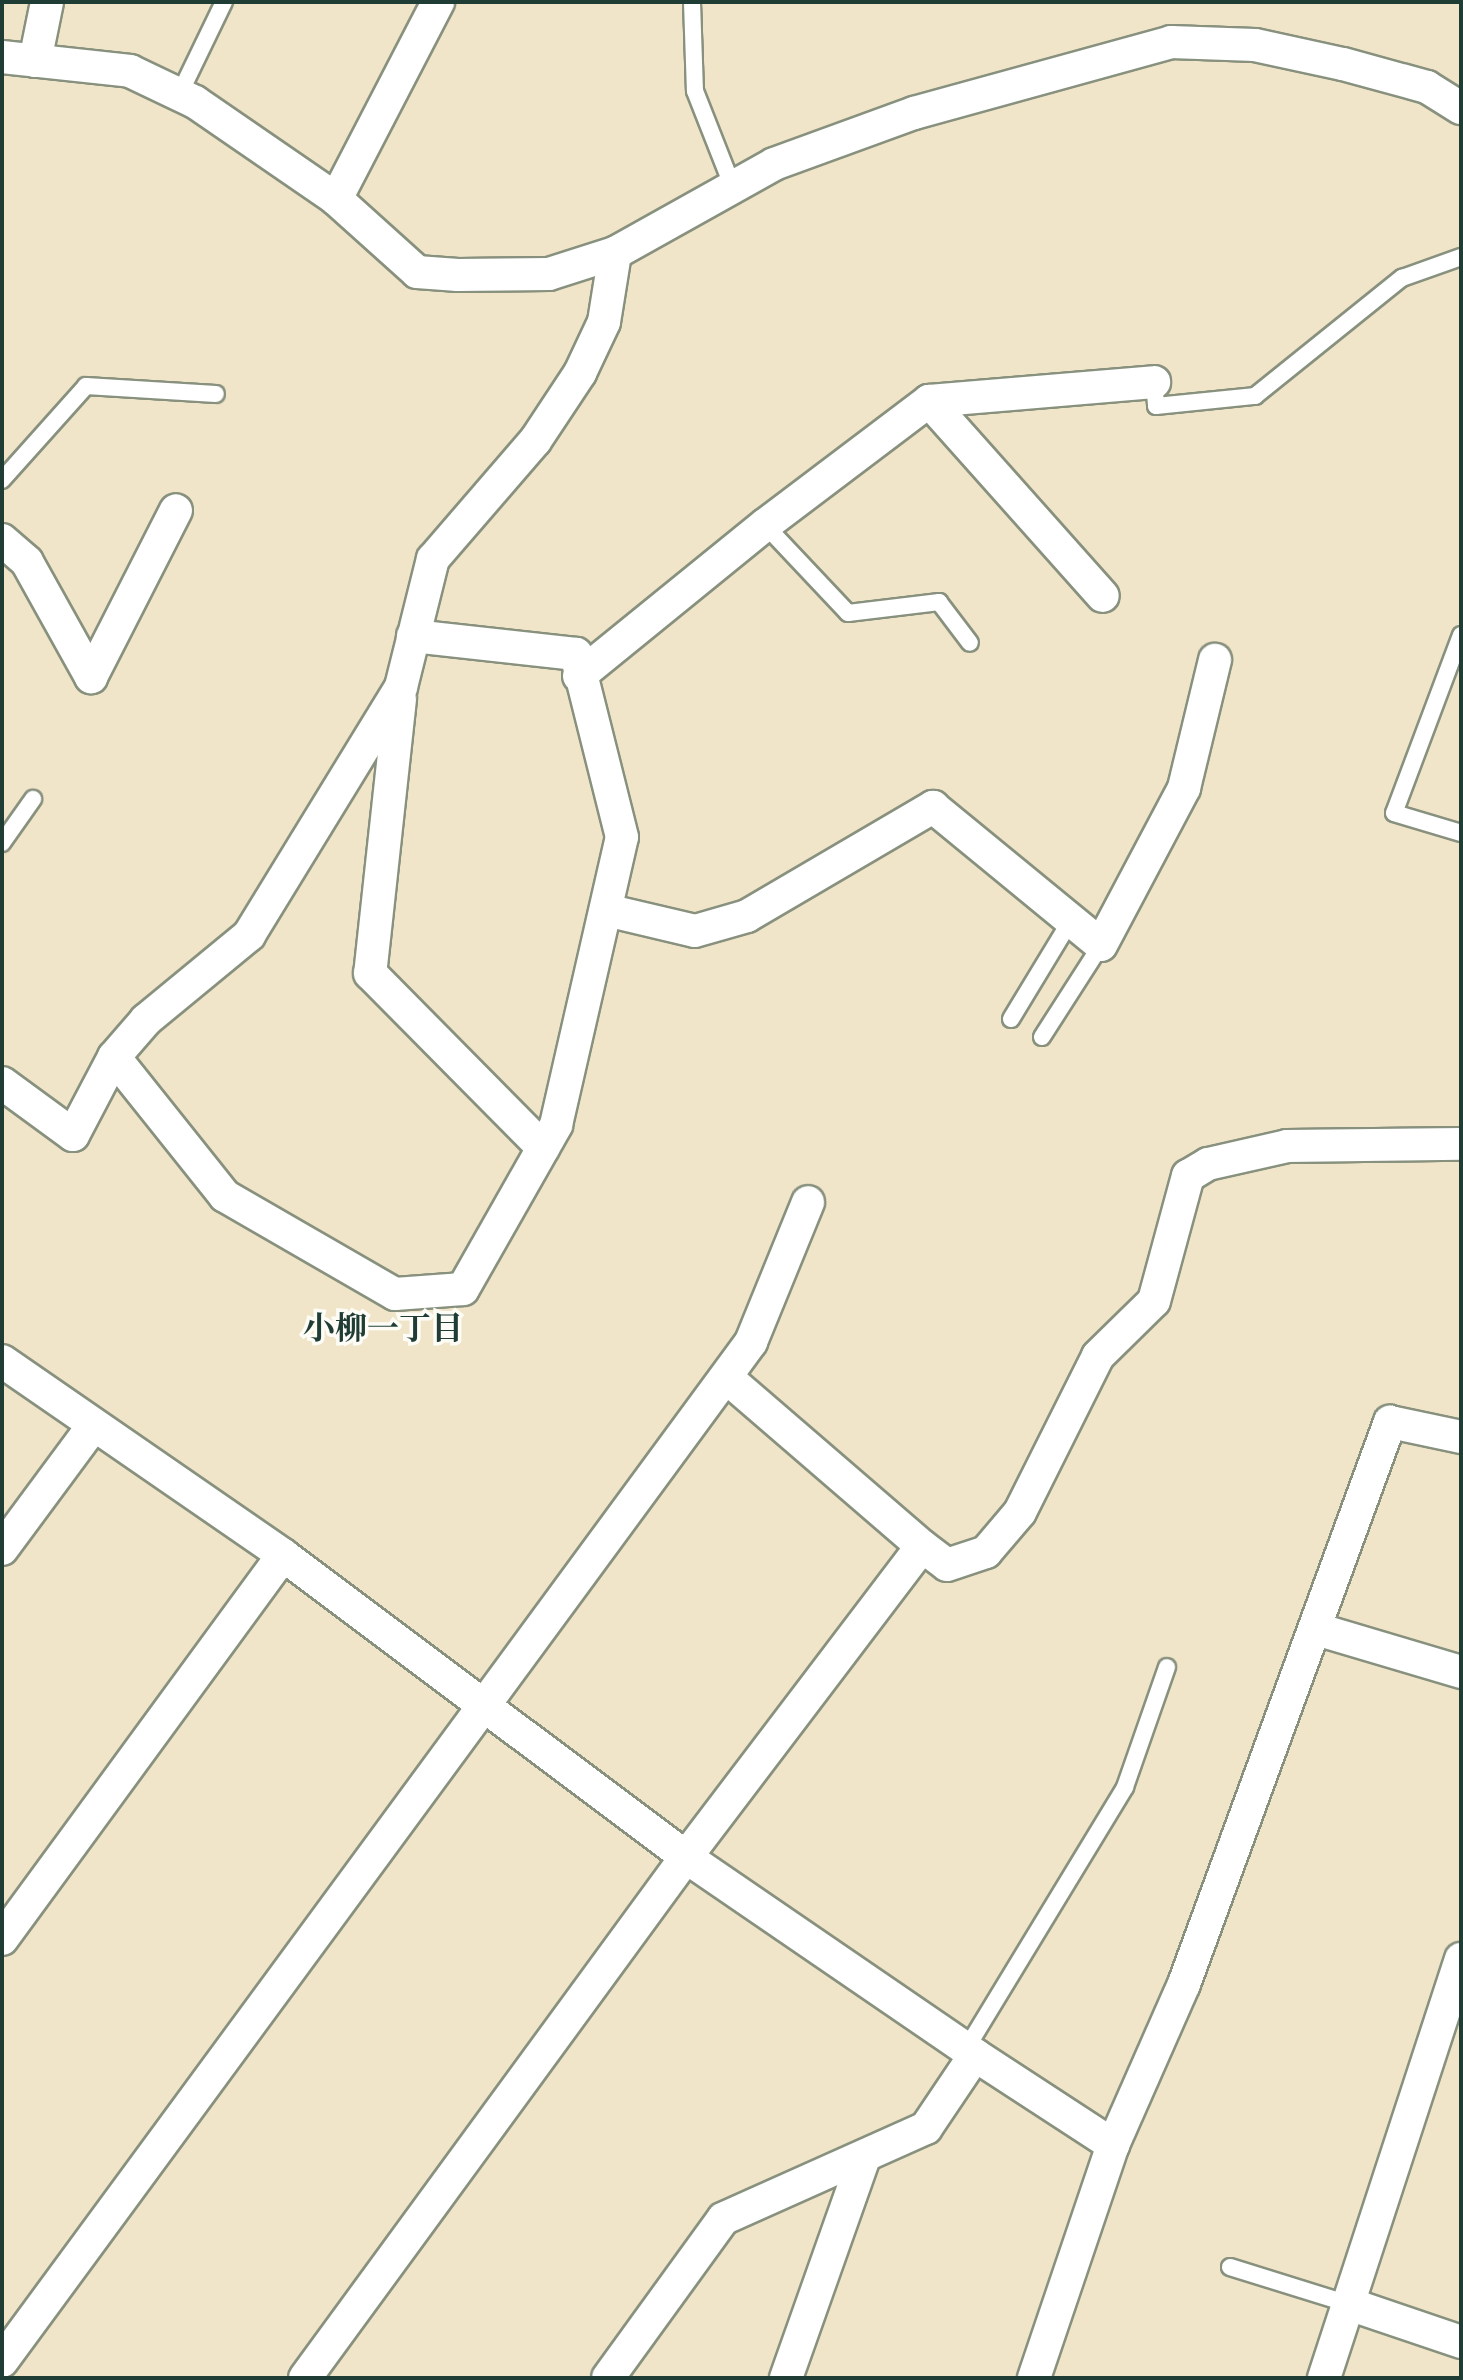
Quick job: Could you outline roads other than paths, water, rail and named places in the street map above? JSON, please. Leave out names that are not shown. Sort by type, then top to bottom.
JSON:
[{"type":"street","points":[[35,61],[47,2]]},
{"type":"street","points":[[336,199],[438,2]]},
{"type":"street","points":[[2,57],[130,71],[195,102],[336,199],[417,272],[549,274],[615,253],[774,164],[914,113],[1171,42],[1270,48],[1427,87],[1459,98]]},
{"type":"street","points":[[543,1148],[370,973],[401,687],[433,559],[535,441],[580,373],[604,322],[615,253]]},
{"type":"street","points":[[579,676],[765,525],[929,401],[1154,382]]},
{"type":"street","points":[[929,401],[1103,596]]},
{"type":"street","points":[[2,540],[27,562],[91,677],[176,510]]},
{"type":"street","points":[[114,1057],[225,1196],[395,1294],[463,1289],[556,1125],[622,837],[579,676],[576,654],[413,636]]},
{"type":"street","points":[[606,910],[695,931],[747,916],[933,807],[1101,945],[1184,788],[1215,660]]},
{"type":"street","points":[[6,1093],[73,1135],[114,1057],[146,1020],[249,935],[401,687]]},
{"type":"street","points":[[726,1377],[947,1565],[986,1552],[1020,1512],[1098,1356],[1154,1301],[1188,1176],[1208,1164],[1287,1146],[1461,1144]]},
{"type":"street","points":[[2,2361],[751,1342],[808,1202]]},
{"type":"street","points":[[2,1361],[283,1555],[686,1857],[970,2052],[1113,2145]]},
{"type":"street","points":[[1034,2378],[1113,2145],[1184,1984],[1390,1422],[1461,1437]]},
{"type":"street","points":[[2,1549],[93,1426]]},
{"type":"street","points":[[305,2378],[686,1857],[922,1546]]},
{"type":"street","points":[[2,1939],[283,1555]]},
{"type":"street","points":[[1316,1629],[1461,1672]]},
{"type":"street","points":[[1324,2378],[1461,1959]]},
{"type":"street","points":[[608,2378],[723,2219],[926,2128],[970,2052]]},
{"type":"street","points":[[786,2378],[864,2158]]},
{"type":"street","points":[[1349,2304],[1461,2342]]},
{"type":"lane","points":[[179,95],[224,2]]},
{"type":"lane","points":[[692,2],[695,91],[732,185]]},
{"type":"lane","points":[[1154,382],[1156,406],[1255,396],[1402,278],[1461,257]]},
{"type":"lane","points":[[2,480],[86,386],[216,394]]},
{"type":"lane","points":[[765,525],[848,613],[939,602],[970,643]]},
{"type":"lane","points":[[1461,635],[1394,813],[1461,833]]},
{"type":"lane","points":[[2,843],[33,799]]},
{"type":"lane","points":[[1011,1019],[1071,920]]},
{"type":"lane","points":[[1042,1037],[1101,945]]},
{"type":"lane","points":[[970,2052],[1125,1787],[1167,1667]]},
{"type":"lane","points":[[1230,2267],[1349,2304]]},
{"type":"district","name":"小柳一丁目","points":[[383,1328]]}]
